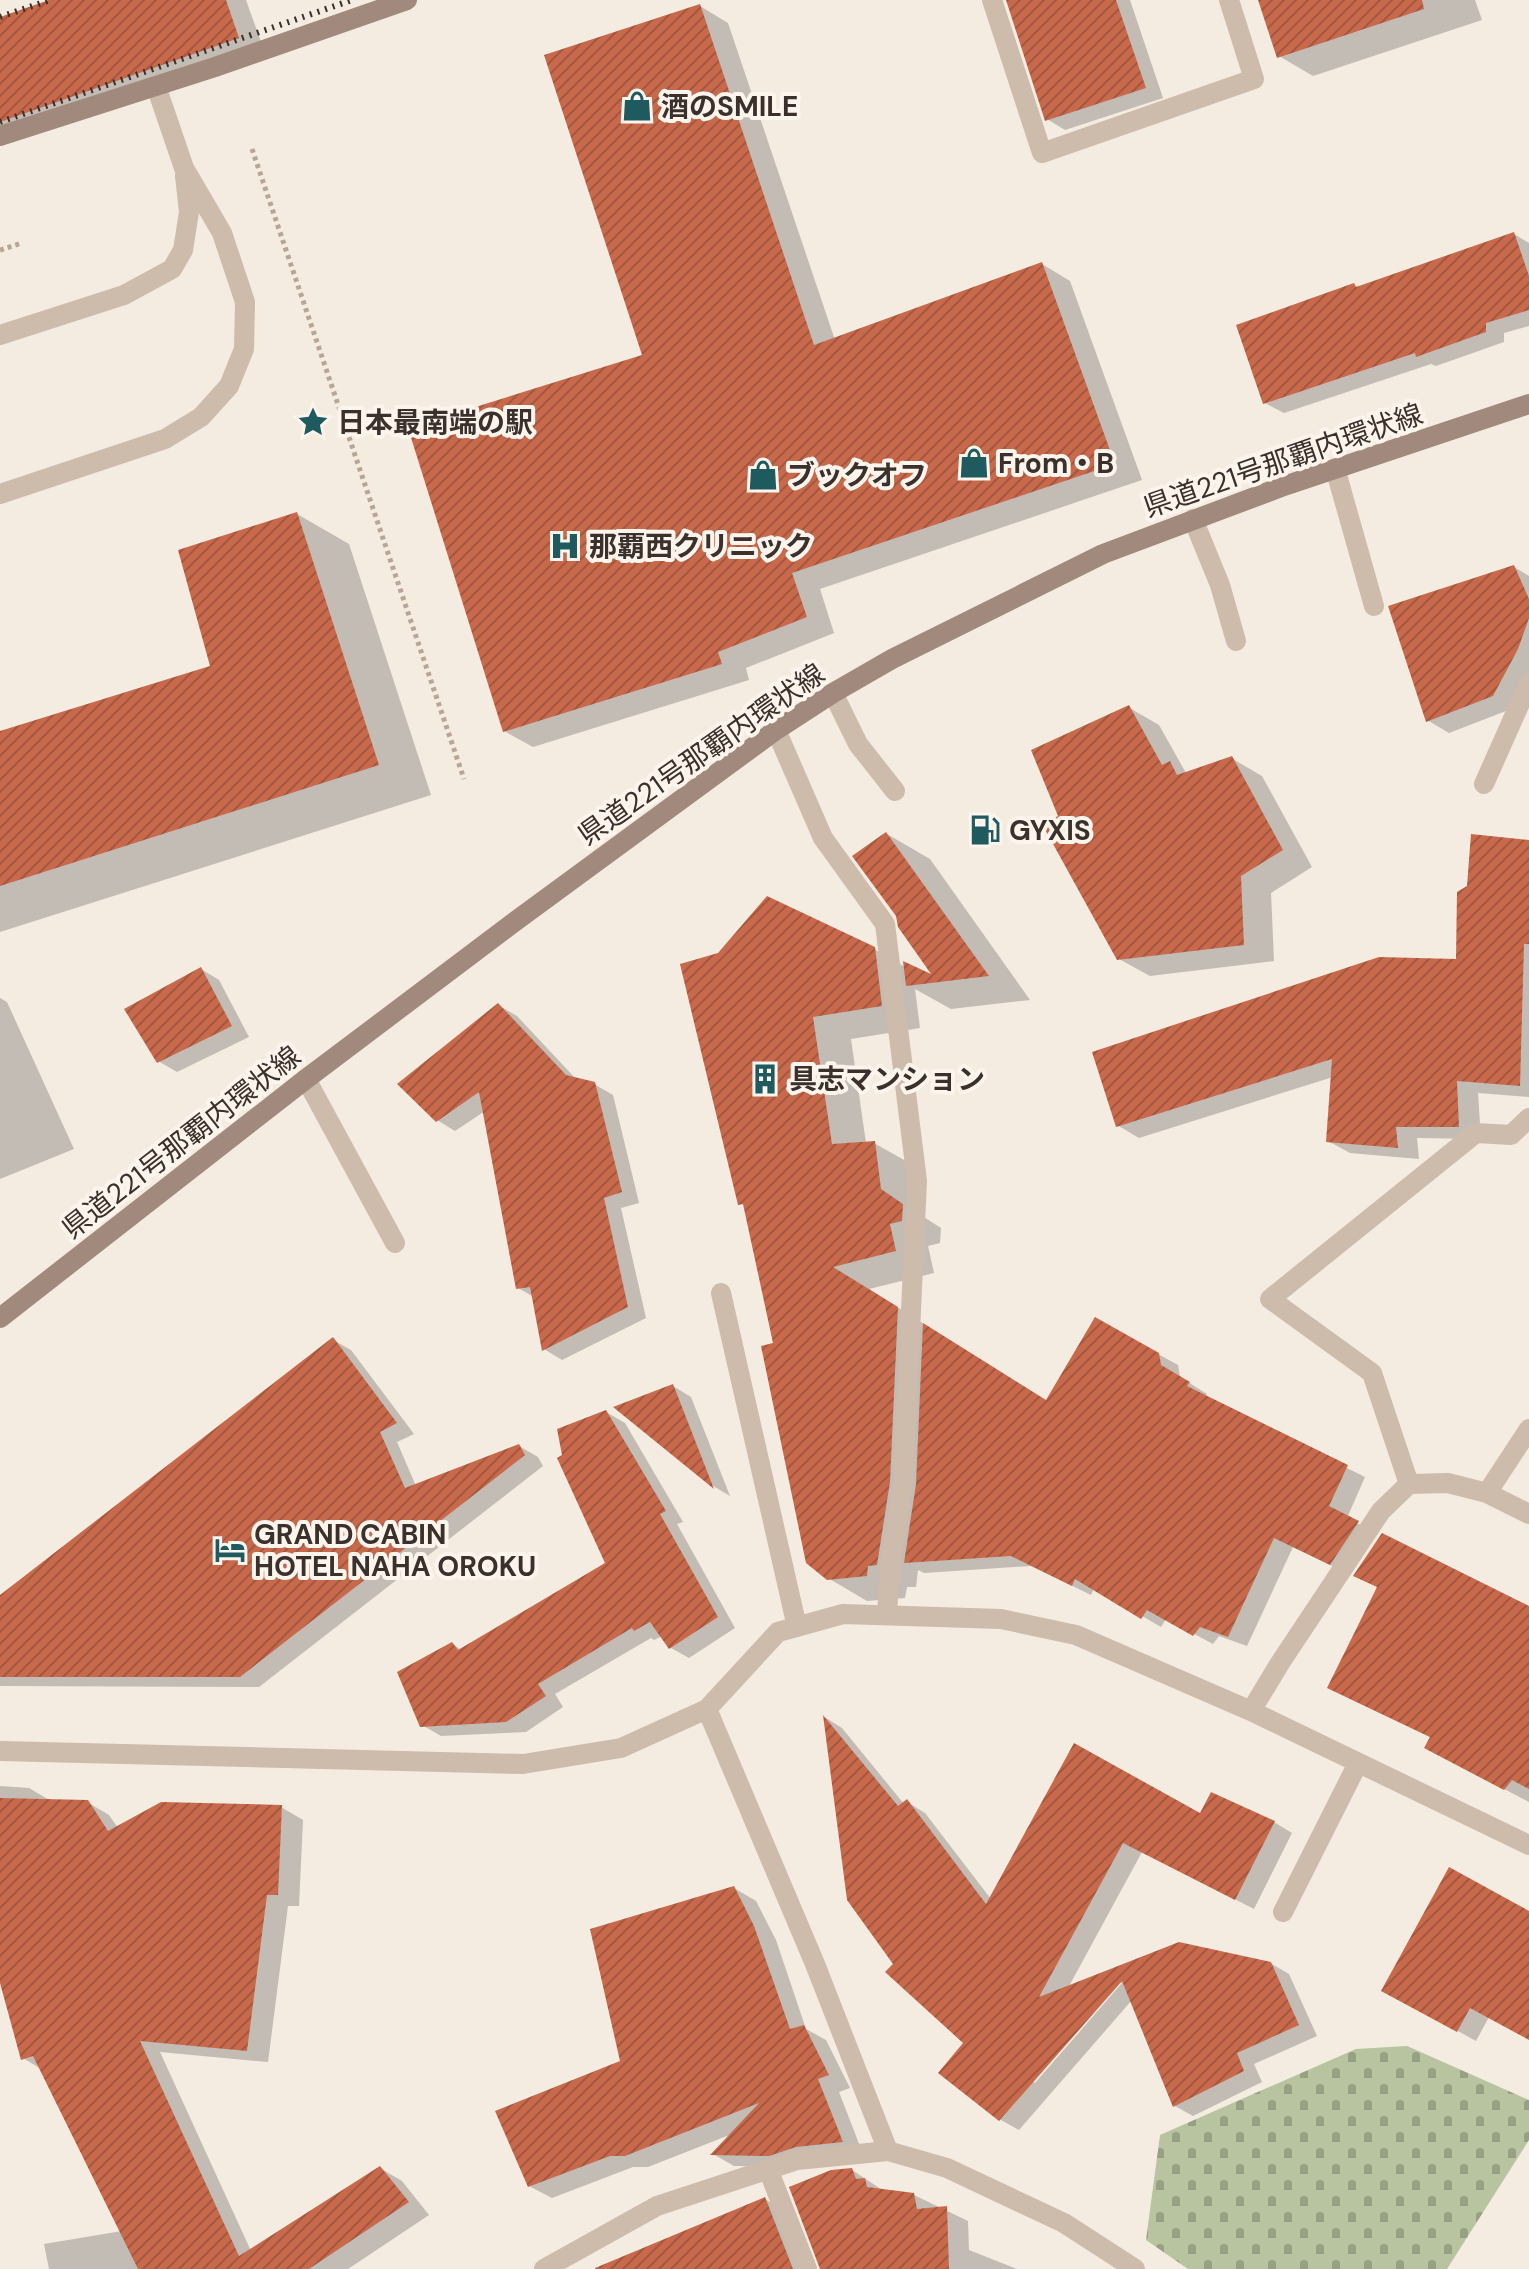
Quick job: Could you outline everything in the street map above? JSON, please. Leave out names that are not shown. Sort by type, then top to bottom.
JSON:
[{"type":"main road","points":[[0,136],[407,0]]},
{"type":"main road","name":"県道221号那覇内環状線","points":[[0,1318],[306,1079],[517,920],[776,730],[833,693],[892,659],[1091,560],[1335,468],[1529,404]]},
{"type":"street","points":[[992,0],[1042,153],[1254,79],[1229,0]]},
{"type":"street","points":[[0,494],[165,439],[201,417],[229,386],[244,349],[245,302],[222,233],[184,168],[156,86]]},
{"type":"street","points":[[0,335],[124,295],[172,269],[183,250],[189,212],[184,168]]},
{"type":"street","points":[[1335,468],[1374,606]]},
{"type":"street","points":[[1193,519],[1220,585],[1236,641]]},
{"type":"street","points":[[1484,784],[1529,683]]},
{"type":"street","points":[[833,693],[858,744],[895,791]]},
{"type":"street","points":[[776,730],[823,838],[885,924],[917,1181],[903,1483],[890,1567],[887,1615]]},
{"type":"street","points":[[306,1079],[395,1243]]},
{"type":"street","points":[[1409,1484],[1372,1373],[1270,1299],[1476,1133],[1511,1135],[1529,1118]]},
{"type":"street","points":[[721,1293],[797,1627]]},
{"type":"street","points":[[1487,1493],[1529,1429]]},
{"type":"street","points":[[1251,1711],[1381,1511],[1409,1484],[1448,1483],[1487,1493],[1529,1514]]},
{"type":"street","points":[[0,1751],[523,1764],[621,1748],[707,1709],[778,1632],[843,1614],[1001,1619],[1076,1635],[1251,1711],[1529,1845]]},
{"type":"street","points":[[707,1709],[815,1964],[888,2151]]},
{"type":"street","points":[[1283,1912],[1358,1763]]},
{"type":"street","points":[[544,2269],[657,2206],[797,2160],[888,2151],[947,2168],[1064,2223],[1135,2269]]},
{"type":"street","points":[[768,2169],[807,2269]]},
{"type":"path","points":[[252,149],[464,779]]},
{"type":"path","points":[[0,250],[22,243]]},
{"type":"green space","points":[[1407,2046],[1529,2100],[1529,2140],[1447,2269],[1188,2269],[1146,2240],[1160,2135],[1356,2049]]},
{"type":"building","points":[[49,0],[226,0],[239,38],[0,122],[0,17]]},
{"type":"building","points":[[1006,0],[1116,0],[1146,88],[1045,121]]},
{"type":"building","points":[[1258,0],[1422,0],[1424,9],[1277,58]]},
{"type":"building","points":[[700,4],[814,345],[1042,262],[1115,464],[792,573],[807,617],[718,652],[722,664],[503,732],[408,428],[642,355],[544,55]]},
{"type":"building","points":[[1514,232],[1529,276],[1529,310],[1486,323],[1486,332],[1416,357],[1415,353],[1263,404],[1236,325]]},
{"type":"building","points":[[297,512],[379,765],[0,886],[0,731],[210,666],[178,550]]},
{"type":"building","points":[[1514,565],[1529,599],[1529,618],[1518,649],[1493,696],[1426,722],[1388,606]]},
{"type":"building","points":[[1129,705],[1162,765],[1170,761],[1177,775],[1232,756],[1283,850],[1241,876],[1244,945],[1117,960],[1042,824],[1058,816],[1031,750]]},
{"type":"building","points":[[886,832],[989,976],[906,986],[903,961],[931,974],[898,927],[896,916],[852,856]]},
{"type":"building","points":[[1471,834],[1529,840],[1529,944],[1524,944],[1520,1086],[1457,1081],[1459,1127],[1396,1127],[1398,1148],[1326,1142],[1332,1059],[1116,1127],[1092,1052],[1379,957],[1456,959],[1457,892],[1467,886]]},
{"type":"building","points":[[767,896],[875,947],[882,1006],[813,1017],[832,1144],[875,1141],[881,1189],[903,1204],[902,1221],[890,1224],[896,1251],[833,1267],[898,1307],[890,1482],[877,1565],[868,1566],[867,1576],[827,1580],[806,1563],[761,1346],[773,1343],[743,1204],[738,1205],[680,964],[718,953]]},
{"type":"building","points":[[201,967],[232,1026],[157,1063],[124,1009]]},
{"type":"building","points":[[498,1003],[566,1075],[595,1082],[622,1192],[604,1198],[628,1307],[542,1351],[530,1287],[516,1289],[479,1092],[436,1122],[397,1084]]},
{"type":"building","points":[[1095,1317],[1159,1353],[1161,1365],[1190,1382],[1187,1386],[1348,1465],[1329,1506],[1359,1521],[1330,1565],[1274,1538],[1228,1637],[1200,1627],[1193,1636],[1147,1610],[1141,1619],[1075,1579],[1072,1586],[1011,1556],[904,1563],[916,1484],[923,1323],[1046,1400]]},
{"type":"building","name":"GRAND CABIN HOTEL NAHA OROKU","points":[[333,1337],[397,1423],[380,1432],[405,1488],[519,1444],[525,1455],[240,1677],[0,1677],[0,1595]]},
{"type":"building","points":[[673,1384],[714,1489],[613,1407]]},
{"type":"building","points":[[606,1410],[666,1511],[660,1514],[718,1617],[669,1649],[650,1622],[634,1631],[632,1628],[538,1684],[546,1696],[506,1722],[420,1727],[397,1672],[452,1642],[458,1650],[605,1563],[557,1458],[562,1455],[557,1429]]},
{"type":"building","points":[[1382,1533],[1529,1606],[1529,1789],[1512,1780],[1504,1790],[1424,1748],[1430,1737],[1327,1688],[1377,1587],[1353,1576]]},
{"type":"building","points":[[823,1715],[898,1806],[907,1799],[986,1904],[1074,1743],[1200,1813],[1211,1792],[1275,1821],[1235,1900],[1123,1843],[1039,1997],[1179,1942],[1271,1962],[1299,2025],[1237,2053],[1244,2071],[1173,2107],[1122,1981],[999,2121],[938,2073],[963,2043],[885,1972],[893,1964],[847,1900]]},
{"type":"building","points":[[0,1798],[88,1800],[108,1831],[161,1802],[282,1805],[278,1895],[267,1895],[247,2051],[140,2041],[239,2256],[380,2166],[409,2202],[309,2269],[138,2269],[33,2056],[21,2060],[0,1983]]},
{"type":"building","points":[[1449,1867],[1529,1911],[1529,2040],[1470,2008],[1457,2032],[1381,1991]]},
{"type":"building","points":[[734,1886],[754,1926],[790,2029],[804,2025],[829,2075],[818,2079],[843,2142],[796,2147],[769,2156],[710,2155],[759,2103],[625,2156],[610,2156],[528,2187],[495,2111],[620,2061],[590,1929]]},
{"type":"building","points":[[852,2168],[856,2179],[865,2178],[867,2187],[914,2193],[917,2209],[947,2206],[949,2269],[820,2269],[789,2187],[831,2170]]},
{"type":"building","points":[[765,2197],[793,2269],[595,2269],[595,2268]]},
{"type":"railway","points":[[0,17],[50,0]]},
{"type":"railway","points":[[0,122],[352,0]]},
{"type":"place","name":"酒のSMILE","points":[[637,106]]},
{"type":"place","name":"日本最南端の駅","points":[[313,422]]},
{"type":"place","name":"From・B","points":[[974,463]]},
{"type":"place","name":"ブックオフ","points":[[763,475]]},
{"type":"place","name":"那覇西クリニック","points":[[565,546]]},
{"type":"place","name":"GYXIS","points":[[985,830]]},
{"type":"place","name":"具志マンション","points":[[765,1079]]},
{"type":"place","name":"GRAND CABIN HOTEL NAHA OROKU","points":[[230,1550]]}]
